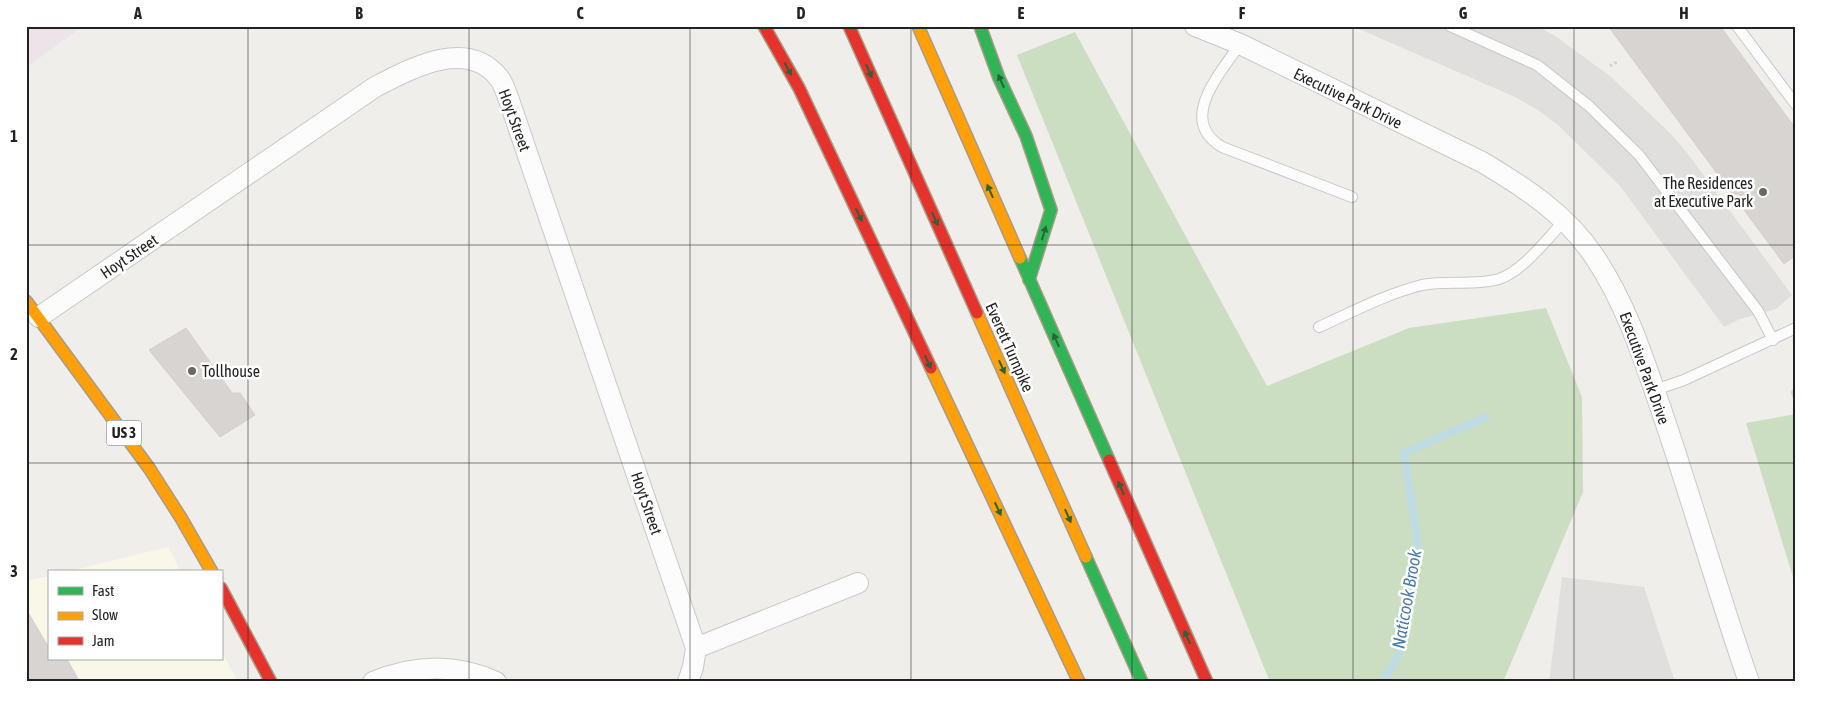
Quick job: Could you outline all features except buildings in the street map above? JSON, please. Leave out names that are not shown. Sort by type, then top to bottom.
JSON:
[{"type":"main road","points":[[764,26],[799,88],[1079,682]]},
{"type":"main road","name":"Everett Turnpike","points":[[849,26],[1142,682]]},
{"type":"main road","points":[[918,26],[1206,682]]},
{"type":"main road","points":[[980,26],[1000,78],[1026,136],[1051,210],[1029,280]]},
{"type":"main road","name":"US 3","points":[[26,300],[149,468],[211,570]]},
{"type":"main road","points":[[222,590],[271,682]]},
{"type":"street","name":"Executive Park Drive","points":[[1194,26],[1240,44],[1269,60],[1482,162],[1518,183],[1542,200],[1564,221],[1594,255],[1618,296],[1638,340],[1696,514],[1748,682]]},
{"type":"street","name":"Executive Park Drive","points":[[1228,26],[1240,44]]},
{"type":"street","name":"Hoyt Street","points":[[40,317],[374,87],[410,70],[445,58],[468,58],[484,65],[499,78],[509,100],[696,648],[694,667],[688,682]]},
{"type":"street","points":[[696,648],[858,583]]},
{"type":"street","points":[[373,682],[397,673],[421,668],[445,668],[467,672],[496,682]]},
{"type":"lane","points":[[1450,26],[1537,65],[1589,106],[1639,154],[1758,311],[1773,340]]},
{"type":"lane","points":[[1737,26],[1796,105]]},
{"type":"lane","points":[[1240,44],[1205,99],[1201,113],[1204,129],[1211,141],[1222,148],[1352,197]]},
{"type":"lane","points":[[1319,327],[1387,297],[1423,285],[1499,279],[1519,268],[1564,221]]},
{"type":"lane","points":[[1655,390],[1684,380],[1796,328]]},
{"type":"path","points":[[1610,66],[1617,62]]},
{"type":"shaded area","points":[[26,26],[83,26],[26,68]]},
{"type":"shaded area","points":[[1352,26],[1479,26],[1487,28],[1492,26],[1538,26],[1558,38],[1610,76],[1671,134],[1688,154],[1792,295],[1776,309],[1740,319],[1724,327],[1620,186],[1557,124],[1513,96]]},
{"type":"shaded area","points":[[168,547],[180,570],[73,570]]},
{"type":"shaded area","points":[[48,576],[48,660],[222,660],[222,652],[238,682],[26,682],[26,581]]},
{"type":"shaded area","points":[[1562,577],[1644,587],[1675,682],[1549,682]]},
{"type":"green space","points":[[1075,32],[1267,386],[1409,328],[1546,308],[1582,397],[1583,492],[1503,682],[1270,682],[1017,55]]},
{"type":"green space","points":[[1796,414],[1796,587],[1746,423]]},
{"type":"waterway","name":"Naticook Brook","points":[[1383,682],[1398,656],[1418,545],[1404,453],[1486,417]]},
{"type":"traffic: fast","points":[[980,26],[999,78],[1026,136],[1051,210],[1029,280]]},
{"type":"traffic: fast","points":[[1020,258],[1109,460]]},
{"type":"traffic: fast","points":[[1086,557],[1142,682]]},
{"type":"traffic: slow","points":[[918,26],[1020,258]]},
{"type":"traffic: slow","points":[[26,301],[149,468],[211,570]]},
{"type":"traffic: slow","points":[[977,313],[1086,557]]},
{"type":"traffic: slow","points":[[931,368],[1079,682]]},
{"type":"traffic: jam","points":[[764,26],[799,88],[931,368]]},
{"type":"traffic: jam","points":[[849,26],[977,313]]},
{"type":"traffic: jam","points":[[1109,460],[1207,682]]},
{"type":"traffic: jam","points":[[222,590],[271,682]]},
{"type":"place","name":"The Residences at Executive Park","points":[[1763,192]]},
{"type":"place","name":"Tollhouse","points":[[192,371]]}]
